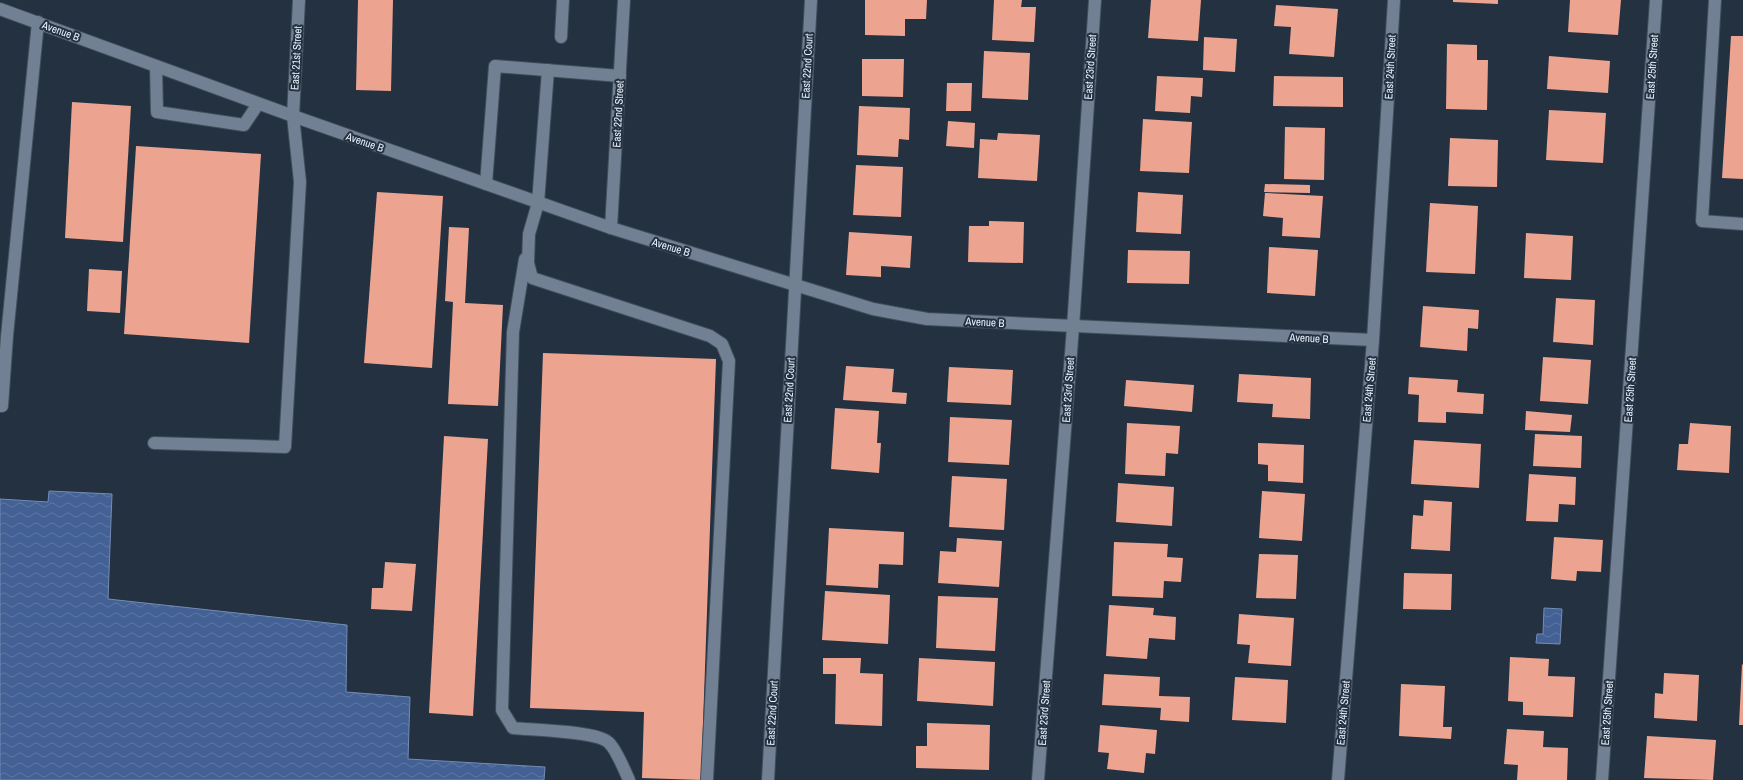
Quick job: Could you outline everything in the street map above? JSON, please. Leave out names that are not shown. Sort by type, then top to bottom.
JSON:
[{"type":"street","name":"East 21st Street","points":[[154,443],[285,447],[300,182],[293,116],[299,0]]},
{"type":"street","points":[[561,37],[563,0]]},
{"type":"street","name":"East 22nd Street","points":[[611,228],[624,0]]},
{"type":"street","name":"East 22nd Court","points":[[768,780],[811,0]]},
{"type":"street","name":"East 23rd Street","points":[[1038,780],[1073,327],[1095,0]]},
{"type":"street","name":"East 24th Street","points":[[1338,780],[1373,340],[1394,0]]},
{"type":"street","name":"East 25th Street","points":[[1602,780],[1656,0]]},
{"type":"street","points":[[1716,0],[1702,221],[1743,224]]},
{"type":"street","name":"Avenue B","points":[[0,9],[258,104],[538,203],[611,228],[873,310],[927,318],[1073,327],[1373,340]]},
{"type":"street","points":[[0,406],[2,406],[3,335],[38,22]]},
{"type":"street","points":[[156,66],[157,112],[244,125],[258,104]]},
{"type":"street","points":[[486,184],[494,66],[620,76]]},
{"type":"street","points":[[548,70],[538,203],[529,234],[513,332],[502,710],[513,728],[591,735],[608,742],[629,780]]},
{"type":"street","points":[[529,234],[528,263],[532,278],[710,336],[722,344],[729,361],[707,780]]},
{"type":"water","points":[[49,491],[112,494],[108,599],[347,625],[346,692],[410,697],[408,759],[545,767],[544,780],[0,780],[0,499],[48,502]]},
{"type":"water","points":[[1544,608],[1562,609],[1560,644],[1536,643],[1537,634],[1543,634]]},
{"type":"building","points":[[358,0],[393,0],[391,91],[356,90]]},
{"type":"building","points":[[865,0],[927,0],[926,19],[905,19],[905,36],[865,35]]},
{"type":"building","points":[[994,0],[1022,0],[1021,7],[1036,7],[1034,42],[992,40]]},
{"type":"building","points":[[1151,0],[1201,0],[1198,41],[1148,38]]},
{"type":"building","points":[[1453,0],[1498,0],[1498,4],[1453,2]]},
{"type":"building","points":[[1570,0],[1621,0],[1618,35],[1568,32]]},
{"type":"building","points":[[1276,5],[1338,9],[1334,57],[1289,54],[1291,27],[1274,26]]},
{"type":"building","points":[[1731,36],[1743,36],[1743,179],[1722,178]]},
{"type":"building","points":[[1204,37],[1237,39],[1235,72],[1203,70]]},
{"type":"building","points":[[1447,44],[1477,45],[1477,60],[1488,60],[1487,110],[1446,109]]},
{"type":"building","points":[[984,51],[1030,53],[1028,100],[982,98]]},
{"type":"building","points":[[1549,56],[1610,61],[1608,93],[1547,89]]},
{"type":"building","points":[[862,59],[904,59],[903,97],[862,96]]},
{"type":"building","points":[[1157,76],[1203,78],[1202,97],[1191,96],[1190,113],[1155,111]]},
{"type":"building","points":[[1274,76],[1343,77],[1343,107],[1273,106]]},
{"type":"building","points":[[947,83],[972,83],[971,111],[946,111]]},
{"type":"building","points":[[72,102],[131,106],[123,242],[65,238]]},
{"type":"building","points":[[859,106],[910,108],[909,140],[899,139],[898,157],[857,155]]},
{"type":"building","points":[[1549,110],[1606,113],[1603,163],[1546,160]]},
{"type":"building","points":[[1143,119],[1192,122],[1189,173],[1140,171]]},
{"type":"building","points":[[948,121],[975,123],[974,148],[946,146]]},
{"type":"building","points":[[1285,127],[1325,128],[1324,180],[1284,179]]},
{"type":"building","points":[[998,133],[1040,135],[1037,181],[978,178],[980,139],[997,140]]},
{"type":"building","points":[[1450,138],[1498,140],[1497,187],[1448,186]]},
{"type":"building","points":[[136,146],[261,154],[249,343],[124,334]]},
{"type":"building","points":[[856,165],[903,167],[901,217],[853,215]]},
{"type":"building","points":[[1265,184],[1310,185],[1310,193],[1264,192]]},
{"type":"building","points":[[377,192],[443,196],[432,368],[364,363]]},
{"type":"building","points":[[1138,192],[1183,195],[1181,234],[1136,232]]},
{"type":"building","points":[[1265,193],[1323,196],[1320,238],[1282,236],[1283,218],[1263,216]]},
{"type":"building","points":[[1430,203],[1478,206],[1475,274],[1426,272]]},
{"type":"building","points":[[989,221],[1024,222],[1023,263],[968,262],[969,226],[989,226]]},
{"type":"building","points":[[449,227],[469,228],[465,303],[503,305],[498,406],[448,404],[453,302],[445,301]]},
{"type":"building","points":[[849,232],[912,236],[910,268],[881,266],[881,277],[846,275]]},
{"type":"building","points":[[1526,233],[1573,236],[1571,280],[1524,278]]},
{"type":"building","points":[[1269,247],[1318,250],[1315,296],[1267,293]]},
{"type":"building","points":[[1128,250],[1190,251],[1189,284],[1127,283]]},
{"type":"building","points":[[89,269],[122,271],[120,313],[87,311]]},
{"type":"building","points":[[1556,298],[1595,300],[1593,345],[1553,342]]},
{"type":"building","points":[[1423,306],[1479,310],[1478,329],[1468,328],[1467,351],[1420,347]]},
{"type":"building","points":[[543,353],[716,359],[701,780],[642,778],[644,712],[530,708]]},
{"type":"building","points":[[1543,357],[1591,360],[1588,404],[1540,401]]},
{"type":"building","points":[[846,366],[894,369],[892,392],[907,393],[906,404],[843,400]]},
{"type":"building","points":[[949,367],[1013,370],[1011,405],[947,402]]},
{"type":"building","points":[[1239,374],[1311,378],[1310,419],[1272,417],[1273,404],[1237,402]]},
{"type":"building","points":[[1409,377],[1458,380],[1457,392],[1484,394],[1483,414],[1446,412],[1446,423],[1418,422],[1419,395],[1408,394]]},
{"type":"building","points":[[1126,380],[1194,385],[1192,412],[1124,406]]},
{"type":"building","points":[[835,408],[879,411],[877,443],[881,443],[879,473],[831,469]]},
{"type":"building","points":[[1526,411],[1572,415],[1570,432],[1525,430]]},
{"type":"building","points":[[950,417],[1012,420],[1009,465],[948,462]]},
{"type":"building","points":[[1127,423],[1180,426],[1178,454],[1166,453],[1165,476],[1125,474]]},
{"type":"building","points":[[1690,423],[1731,426],[1729,473],[1677,470],[1679,444],[1688,444]]},
{"type":"building","points":[[1535,434],[1582,436],[1581,468],[1533,466]]},
{"type":"building","points":[[444,436],[488,439],[473,716],[429,713]]},
{"type":"building","points":[[1414,440],[1481,444],[1479,488],[1411,484]]},
{"type":"building","points":[[1258,443],[1304,445],[1303,483],[1268,481],[1268,465],[1258,464]]},
{"type":"building","points":[[1529,474],[1576,477],[1575,505],[1559,504],[1558,522],[1526,521]]},
{"type":"building","points":[[952,476],[1007,479],[1004,530],[949,527]]},
{"type":"building","points":[[1118,483],[1174,487],[1172,526],[1116,522]]},
{"type":"building","points":[[1262,491],[1305,494],[1302,541],[1259,538]]},
{"type":"building","points":[[1424,500],[1452,502],[1450,551],[1411,549],[1413,515],[1423,516]]},
{"type":"building","points":[[829,528],[904,532],[903,565],[879,564],[878,588],[826,585]]},
{"type":"building","points":[[1554,537],[1603,540],[1601,572],[1577,571],[1576,581],[1551,579]]},
{"type":"building","points":[[957,538],[1002,541],[999,587],[938,583],[940,551],[956,552]]},
{"type":"building","points":[[1114,542],[1168,544],[1167,557],[1183,558],[1181,582],[1164,581],[1163,598],[1112,596]]},
{"type":"building","points":[[1259,554],[1298,555],[1296,599],[1256,598]]},
{"type":"building","points":[[385,562],[416,564],[412,611],[371,609],[372,588],[383,588]]},
{"type":"building","points":[[1404,573],[1452,574],[1451,610],[1403,609]]},
{"type":"building","points":[[825,591],[890,595],[888,644],[822,640]]},
{"type":"building","points":[[938,596],[998,598],[995,651],[936,648]]},
{"type":"building","points":[[1109,605],[1154,608],[1153,615],[1176,617],[1175,640],[1149,638],[1147,659],[1106,656]]},
{"type":"building","points":[[1239,614],[1294,618],[1291,666],[1248,663],[1250,645],[1237,644]]},
{"type":"building","points":[[1510,657],[1549,659],[1548,676],[1575,677],[1573,717],[1523,715],[1523,702],[1508,701]]},
{"type":"building","points":[[823,658],[861,658],[860,673],[883,674],[882,726],[835,724],[836,674],[823,674]]},
{"type":"building","points":[[919,658],[995,662],[993,706],[917,701]]},
{"type":"building","points":[[1742,664],[1743,725],[1739,725]]},
{"type":"building","points":[[1664,673],[1699,675],[1697,721],[1654,718],[1655,693],[1663,694]]},
{"type":"building","points":[[1104,674],[1160,677],[1159,696],[1190,697],[1189,722],[1160,720],[1161,708],[1102,705]]},
{"type":"building","points":[[1235,677],[1288,680],[1286,723],[1232,720]]},
{"type":"building","points":[[1401,684],[1445,686],[1443,727],[1452,727],[1451,739],[1399,736]]},
{"type":"building","points":[[927,723],[990,725],[989,770],[916,768],[916,746],[927,746]]},
{"type":"building","points":[[1100,725],[1157,730],[1155,754],[1146,753],[1144,773],[1107,769],[1109,753],[1098,752]]},
{"type":"building","points":[[1507,729],[1544,731],[1543,747],[1568,748],[1567,780],[1517,780],[1518,765],[1504,764]]},
{"type":"building","points":[[1647,736],[1716,740],[1713,780],[1644,778]]}]
